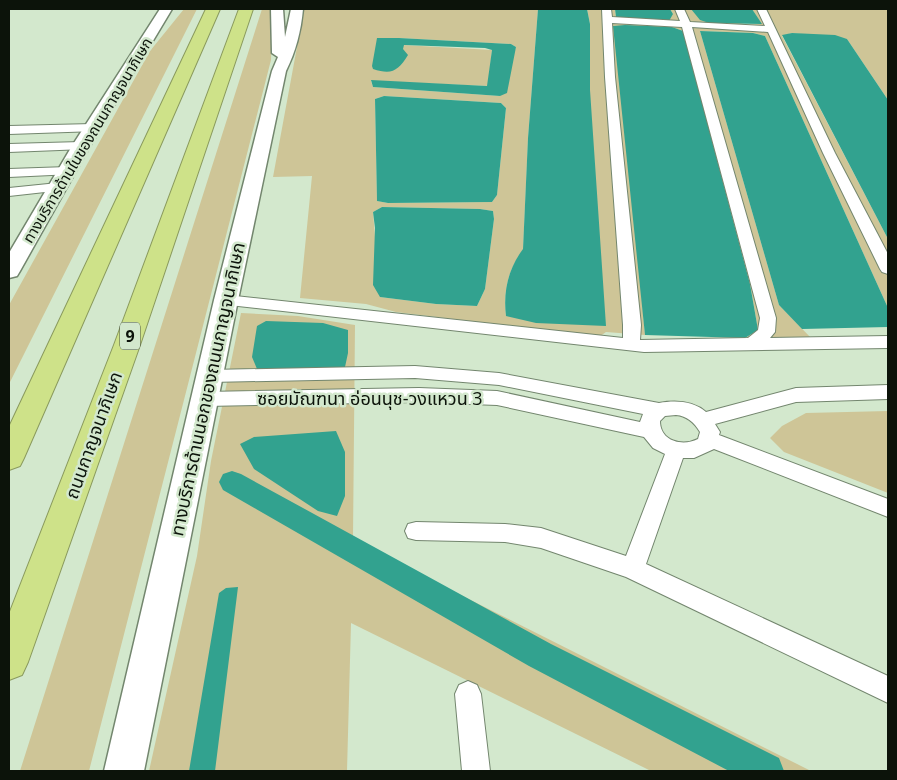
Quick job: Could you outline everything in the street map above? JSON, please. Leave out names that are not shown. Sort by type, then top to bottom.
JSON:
[{"type":"highway","points":[[9,458],[213,9]]},
{"type":"highway","name":"ถนนกาญจนาภิเษก","points":[[9,662],[127,345],[246,9]]},
{"type":"main road","name":"ทางบริการด้านในของถนนกาญจนาภิเษก","points":[[9,272],[82,146],[166,9]]},
{"type":"main road","points":[[144,47],[180,9]]},
{"type":"main road","name":"ทางบริการด้านนอกของถนนกาญจนาภิเษก","points":[[124,771],[226,300],[279,71],[293,36],[287,10]]},
{"type":"street","points":[[680,9],[768,318],[766,332],[751,345]]},
{"type":"street","points":[[762,9],[829,152],[888,269]]},
{"type":"street","points":[[631,345],[632,325],[610,77],[607,15],[686,25],[772,29]]},
{"type":"street","points":[[9,130],[93,128]]},
{"type":"street","points":[[9,148],[82,146]]},
{"type":"street","points":[[9,173],[68,171]]},
{"type":"street","points":[[9,192],[58,187]]},
{"type":"street","points":[[226,300],[631,345],[888,342]]},
{"type":"street","name":"ซอยมัณฑนา อ่อนนุช-วงแหวน 3","points":[[208,388],[415,372],[499,379],[659,410],[674,407],[691,410],[706,430],[888,508]]},
{"type":"street","name":"ซอยมัณฑนา อ่อนนุช-วงแหวน 3","points":[[208,388],[497,398],[650,431],[660,443],[676,450]]},
{"type":"street","points":[[633,570],[676,450],[694,450],[707,444],[706,430],[796,395],[888,392]]},
{"type":"street","points":[[650,431],[650,419],[659,410]]},
{"type":"street","points":[[416,531],[505,532],[541,538],[633,570],[888,690]]},
{"type":"street","points":[[468,694],[476,771]]},
{"type":"shaded area","points":[[184,9],[197,9],[9,384],[9,305],[150,51]]},
{"type":"shaded area","points":[[262,9],[273,9],[271,60],[89,771],[20,771]]},
{"type":"shaded area","points":[[304,9],[538,9],[528,138],[523,250],[510,273],[505,298],[506,316],[590,90],[590,24],[587,9],[615,9],[616,17],[673,14],[670,9],[691,9],[748,25],[761,24],[752,9],[888,9],[888,100],[847,39],[792,33],[782,36],[888,239],[888,308],[765,36],[753,33],[700,31],[779,305],[812,339],[745,338],[758,330],[750,284],[683,31],[672,27],[640,278],[645,335],[606,332],[599,337],[396,312],[366,304],[300,298],[312,176],[273,177]],"holes":[[[377,38],[511,44],[516,47],[500,96],[373,87],[371,81],[488,86],[492,50],[403,45],[403,49]],[[384,96],[501,103],[506,108],[497,195],[492,202],[388,203],[377,201],[375,99]],[[382,207],[480,209],[493,211],[494,219],[485,289],[477,306],[436,304],[380,297],[373,212]]]},
{"type":"shaded area","points":[[241,313],[298,316],[355,325],[353,537],[409,569],[811,771],[651,771],[351,623],[347,771],[149,771],[197,556],[211,461]]},
{"type":"shaded area","points":[[888,411],[888,493],[784,452],[770,438],[782,426],[806,413]]},
{"type":"water","points":[[538,9],[587,9],[590,24],[590,90],[606,326],[536,323],[506,316],[505,298],[510,273],[523,249],[528,138]]},
{"type":"water","points":[[615,9],[670,9],[673,14],[669,21],[616,17]]},
{"type":"water","points":[[691,9],[752,9],[762,24],[709,23],[700,20]]},
{"type":"water","points":[[613,26],[672,27],[683,31],[750,284],[758,330],[745,338],[645,335]]},
{"type":"water","points":[[700,31],[753,33],[765,36],[888,308],[888,327],[802,329],[779,305]]},
{"type":"water","points":[[792,33],[835,35],[847,39],[888,100],[888,239],[782,35]]},
{"type":"water","points":[[377,38],[511,44],[516,47],[507,93],[500,96],[373,87],[371,80],[487,86],[492,50],[485,48],[404,45],[403,49],[408,55],[398,68],[385,72],[373,69],[372,66]]},
{"type":"water","points":[[384,96],[501,103],[506,108],[497,195],[492,202],[388,203],[377,201],[375,99]]},
{"type":"water","points":[[382,207],[480,209],[493,211],[494,219],[485,289],[477,306],[436,304],[380,297],[373,285],[375,228],[373,212]]},
{"type":"water","points":[[266,321],[323,323],[348,330],[348,353],[345,367],[257,369],[252,357],[257,326]]},
{"type":"water","points":[[336,431],[345,452],[345,496],[337,516],[318,511],[254,469],[240,444],[254,437]]},
{"type":"water","points":[[238,587],[215,771],[189,771],[219,593],[226,588]]},
{"type":"waterway","points":[[232,482],[540,655],[766,771]]}]
